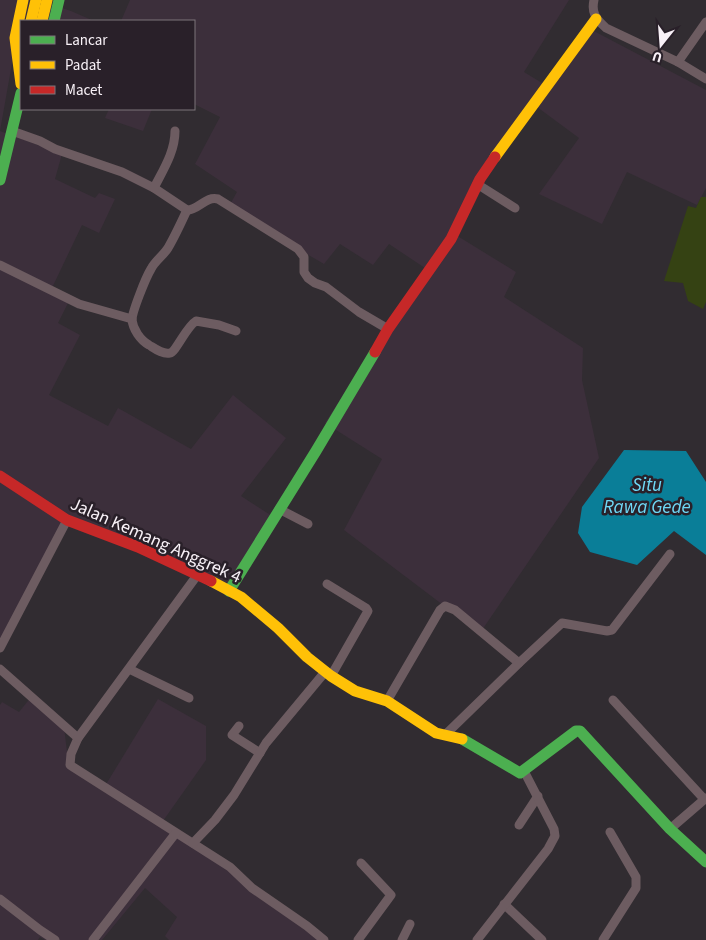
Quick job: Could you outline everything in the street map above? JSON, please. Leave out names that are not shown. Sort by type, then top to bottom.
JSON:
[{"type":"street","points":[[20,76],[15,38],[23,0]]},
{"type":"street","points":[[31,20],[36,0]]},
{"type":"street","points":[[42,20],[47,0]]},
{"type":"street","points":[[54,20],[59,0]]},
{"type":"street","points":[[594,0],[593,12],[596,19],[613,32],[678,62],[705,78]]},
{"type":"street","points":[[229,591],[388,329],[451,239],[477,184],[500,149],[596,19]]},
{"type":"street","points":[[678,62],[706,22]]},
{"type":"street","points":[[0,180],[20,97]]},
{"type":"street","points":[[12,130],[55,149],[122,172],[154,188],[187,210],[193,210],[210,199],[218,199],[298,249],[304,257],[304,272],[308,278],[326,287],[359,312],[388,329]]},
{"type":"street","points":[[154,188],[174,146],[175,131]]},
{"type":"street","points":[[477,184],[516,208]]},
{"type":"street","points":[[187,210],[169,245],[151,269],[132,319],[140,338],[163,352],[169,353],[174,351],[190,325],[196,321],[220,325],[236,332]]},
{"type":"street","points":[[0,265],[80,304],[132,319]]},
{"type":"street","name":"Jalan Kemang Anggrek 4","points":[[0,476],[67,520],[138,546],[198,574],[240,597],[278,628],[307,657],[328,674],[355,691],[387,701],[436,733],[462,739],[515,771],[520,773],[524,771]]},
{"type":"street","points":[[279,509],[308,524]]},
{"type":"street","points":[[0,648],[67,520]]},
{"type":"street","points":[[445,735],[519,662],[564,622],[607,631],[612,630],[670,554]]},
{"type":"street","points":[[198,574],[78,738],[70,765],[175,834],[193,843],[230,867],[252,888],[324,940]]},
{"type":"street","points":[[193,843],[215,820],[234,795],[260,753],[296,705],[328,674],[368,611],[327,584]]},
{"type":"street","points":[[387,701],[440,610],[445,606],[455,610],[519,662]]},
{"type":"street","points":[[0,669],[78,738]]},
{"type":"street","points":[[129,669],[189,698]]},
{"type":"street","points":[[613,700],[705,798],[670,829]]},
{"type":"street","points":[[239,726],[232,735],[260,753]]},
{"type":"street","points":[[477,940],[554,840],[554,829],[524,771],[576,731],[580,731],[670,829],[706,862]]},
{"type":"street","points":[[519,824],[538,796]]},
{"type":"street","points":[[603,940],[636,888],[637,883],[636,877],[610,832]]},
{"type":"street","points":[[93,940],[175,834]]},
{"type":"street","points":[[358,940],[391,895],[361,863]]},
{"type":"street","points":[[0,899],[56,940]]},
{"type":"street","points":[[504,904],[542,940]]},
{"type":"street","points":[[402,940],[410,924]]},
{"type":"shaded area","points":[[0,0],[38,0],[92,20],[20,20],[0,131]]},
{"type":"shaded area","points":[[130,0],[569,0],[524,72],[547,86],[590,29],[706,90],[706,188],[697,205],[627,172],[602,224],[539,194],[579,138],[533,104],[451,232],[516,272],[504,297],[583,348],[582,380],[599,458],[480,633],[344,530],[382,459],[325,423],[425,268],[389,244],[373,265],[340,244],[324,264],[228,208],[237,192],[195,164],[220,117],[195,104],[195,20],[121,20]]},
{"type":"shaded area","points":[[109,110],[152,110],[143,131],[105,118]]},
{"type":"shaded area","points":[[0,131],[62,154],[55,179],[95,198],[99,193],[115,199],[99,233],[82,225],[51,290],[69,301],[58,323],[80,335],[49,395],[108,426],[118,408],[191,449],[233,395],[286,438],[241,496],[272,516],[231,591],[66,514],[0,643]]},
{"type":"shaded area","points":[[32,696],[64,727],[69,768],[105,786],[158,699],[206,726],[206,760],[163,821],[326,940],[169,940],[165,936],[177,917],[145,888],[102,940],[45,940],[40,937],[38,940],[0,940],[0,705],[2,702],[19,712]]},
{"type":"green space","points":[[701,197],[706,197],[706,302],[703,309],[688,301],[683,283],[664,281],[688,206],[696,208]]},
{"type":"water","name":"Situ Rawa Gede","points":[[624,450],[686,451],[706,482],[706,555],[674,531],[637,565],[590,552],[578,533],[582,507]]},
{"type":"traffic: fast","points":[[54,20],[59,0]]},
{"type":"traffic: fast","points":[[0,180],[20,97]]},
{"type":"traffic: fast","points":[[229,591],[375,352]]},
{"type":"traffic: fast","points":[[462,739],[520,773],[576,731],[580,731],[670,829],[706,862]]},
{"type":"traffic: slow","points":[[20,76],[15,38],[23,0]]},
{"type":"traffic: slow","points":[[31,20],[36,0]]},
{"type":"traffic: slow","points":[[42,20],[47,0]]},
{"type":"traffic: slow","points":[[495,157],[596,19]]},
{"type":"traffic: slow","points":[[211,581],[241,597],[278,628],[307,657],[331,676],[355,691],[387,701],[436,733],[462,739]]},
{"type":"traffic: jam","points":[[375,352],[388,329],[451,239],[480,179],[495,157]]},
{"type":"traffic: jam","points":[[0,476],[67,520],[138,547],[211,581]]}]
